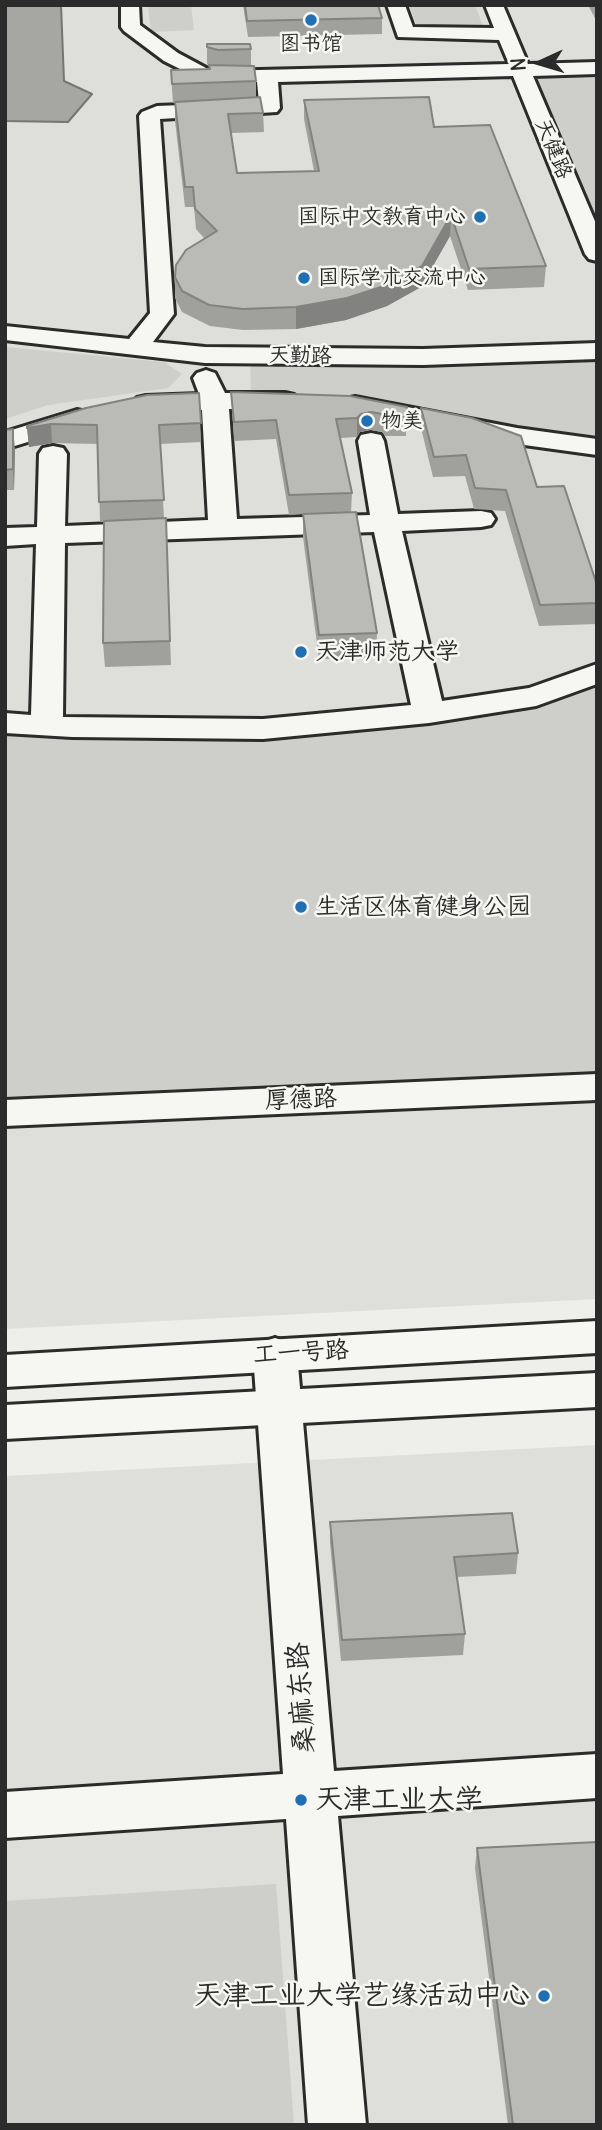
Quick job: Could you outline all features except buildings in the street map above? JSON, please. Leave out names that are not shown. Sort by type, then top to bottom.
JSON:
[{"type":"street","points":[[130,5],[131,27],[171,57],[200,74],[218,77],[597,68]]},
{"type":"street","points":[[396,5],[405,33],[504,31]]},
{"type":"street","name":"天健路","points":[[494,5],[520,70],[589,215],[597,254]]},
{"type":"street","points":[[136,347],[162,314],[149,116],[157,112],[270,108],[267,76]]},
{"type":"street","name":"天勤路","points":[[5,333],[205,355],[423,357],[597,351]]},
{"type":"street","points":[[205,355],[206,379],[215,401],[223,528]]},
{"type":"street","points":[[5,429],[147,403],[319,403],[350,404],[517,436],[597,447]]},
{"type":"street","points":[[5,441],[80,417]]},
{"type":"street","points":[[371,441],[386,523],[429,713]]},
{"type":"street","points":[[47,725],[53,454]]},
{"type":"street","points":[[5,537],[481,519]]},
{"type":"street","points":[[5,723],[263,729],[429,713],[536,697],[597,673]]},
{"type":"street","name":"厚德路","points":[[5,1112],[597,1087]]},
{"type":"street","name":"工一号路","points":[[5,1371],[597,1337]]},
{"type":"street","name":"桑麻东路","points":[[275,1354],[337,2125]]},
{"type":"street","points":[[5,1422],[597,1390]]},
{"type":"street","points":[[5,1815],[597,1776]]},
{"type":"shaded area","name":"天津师范大学","points":[[5,5],[597,5],[597,1299],[5,1329]]},
{"type":"shaded area","points":[[5,5],[61,5],[64,81],[92,94],[68,122],[5,121]]},
{"type":"shaded area","points":[[148,5],[191,5],[194,30],[151,32]]},
{"type":"shaded area","points":[[409,5],[475,5],[483,26],[417,26]]},
{"type":"shaded area","points":[[597,68],[597,215],[581,215],[520,70]]},
{"type":"shaded area","points":[[5,347],[164,362],[182,374],[168,388],[48,405],[5,419]]},
{"type":"shaded area","points":[[597,351],[597,447],[251,400],[250,355]]},
{"type":"shaded area","name":"生活区体育健身公园","points":[[597,687],[597,1078],[5,1105],[5,730],[129,737],[547,702]]},
{"type":"shaded area","name":"天津工业大学","points":[[597,1445],[597,2125],[5,2125],[5,1476]]},
{"type":"shaded area","points":[[276,1884],[294,2125],[5,2125],[5,1901]]},
{"type":"place","name":"图书馆","points":[[311,20]]},
{"type":"place","name":"国际中文教育中心","points":[[480,217]]},
{"type":"place","name":"国际学术交流中心","points":[[304,278]]},
{"type":"place","name":"物美","points":[[367,421]]},
{"type":"place","name":"天津师范大学","points":[[301,652]]},
{"type":"place","name":"生活区体育健身公园","points":[[301,907]]},
{"type":"place","name":"天津工业大学","points":[[301,1800]]},
{"type":"place","name":"天津工业大学艺缘活动中心","points":[[544,1996]]}]
